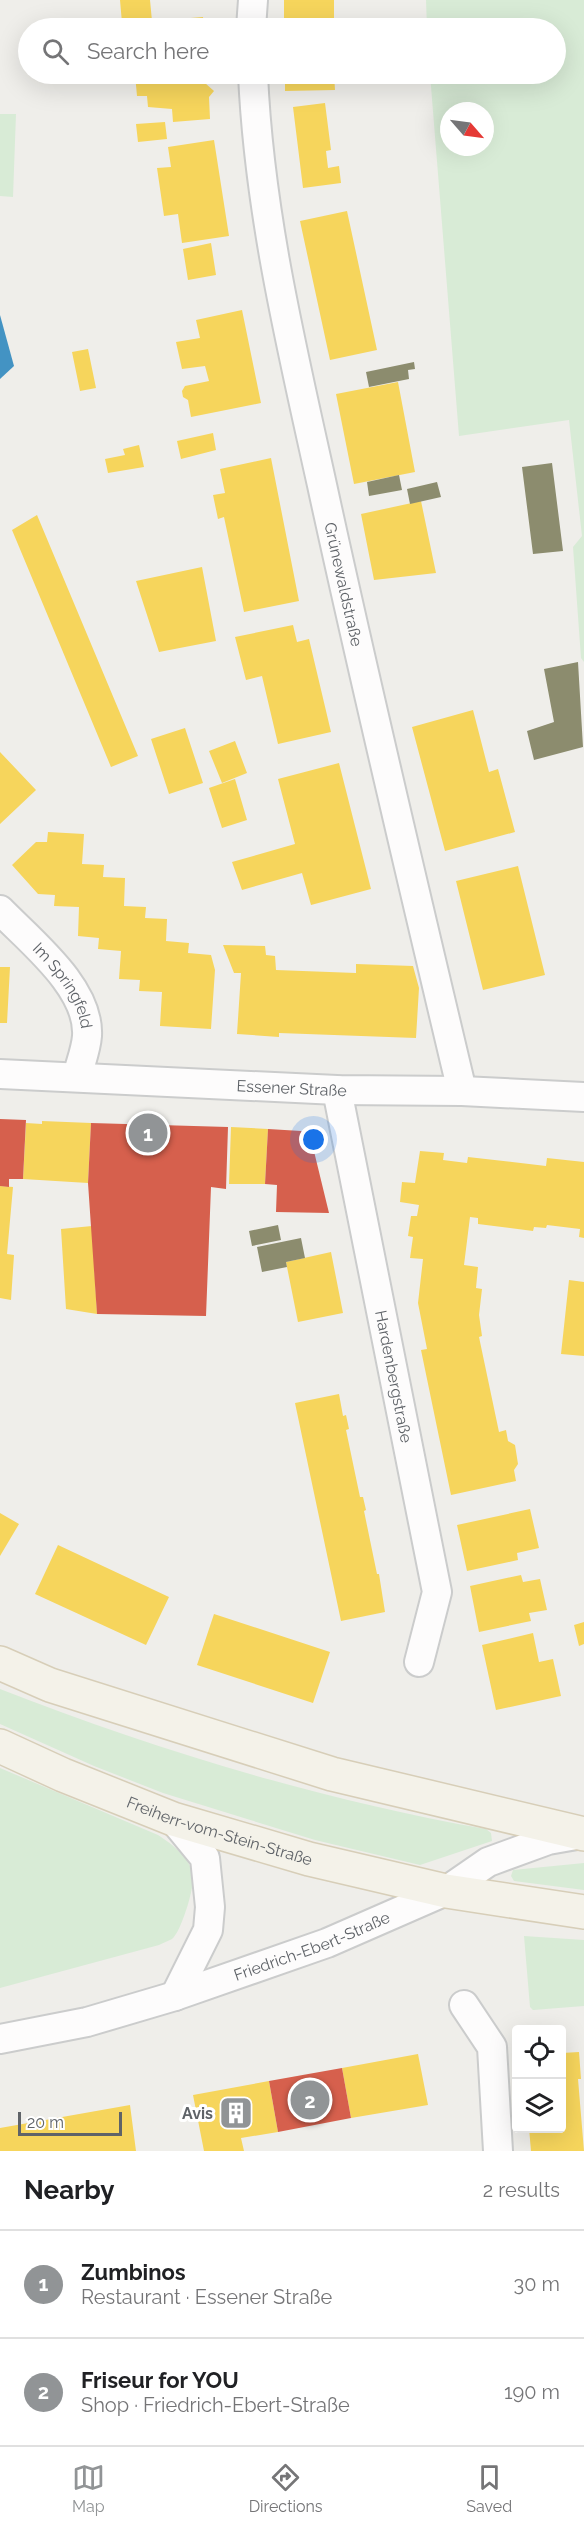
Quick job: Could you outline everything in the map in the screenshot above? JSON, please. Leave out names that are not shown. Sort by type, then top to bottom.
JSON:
[{"type":"main road","name":"Friedrich-Ebert-Straße","points":[[0,1663],[50,1685],[375,1785],[583,1834]]},
{"type":"main road","name":"Freiherr-vom-Stein-Straße","points":[[0,1746],[63,1775],[173,1819],[309,1859],[446,1891]]},
{"type":"main road","points":[[446,1891],[584,1912]]},
{"type":"street","points":[[252,18],[253,0]]},
{"type":"street","name":"Grünewaldstraße","points":[[254,84],[272,256],[365,687],[462,1091]]},
{"type":"street","name":"Im Springfeld","points":[[0,910],[78,995],[86,1016],[87,1037],[76,1077]]},
{"type":"street","name":"Essener Straße","points":[[0,1074],[337,1090],[462,1091],[584,1097]]},
{"type":"street","name":"Hardenbergstraße","points":[[337,1090],[437,1592],[419,1662]]},
{"type":"street","points":[[173,1819],[205,1858],[210,1907],[208,1930],[174,1996]]},
{"type":"street","name":"Friedrich-Ebert-Straße","points":[[0,2039],[87,2022],[174,1996],[327,1943],[446,1891],[488,1862],[548,1840],[583,1834]]},
{"type":"street","points":[[464,2005],[492,2047],[498,2151]]},
{"type":"green space","points":[[426,0],[584,0],[584,662],[581,658],[573,547],[582,536],[569,420],[459,436],[431,84],[566,84],[566,18],[427,18]]},
{"type":"green space","points":[[0,114],[16,114],[13,197],[0,196]]},
{"type":"green space","points":[[0,1689],[119,1733],[240,1771],[362,1803],[486,1829],[491,1833],[492,1841],[420,1865],[315,1840],[163,1793],[94,1766],[0,1724]]},
{"type":"green space","points":[[0,1768],[158,1835],[180,1853],[192,1870],[193,1883],[176,1935],[159,1945],[0,1988]]},
{"type":"green space","points":[[584,1863],[584,1890],[514,1881],[511,1876],[513,1870]]},
{"type":"green space","points":[[524,1936],[584,1940],[584,2006],[533,2010],[530,2007]]},
{"type":"building: Homes","points":[[120,0],[150,0],[152,18],[122,18]]},
{"type":"building: Homes","points":[[284,0],[334,0],[334,18],[284,18]]},
{"type":"building: Homes","points":[[136,84],[206,84],[214,91],[209,97],[210,119],[173,122],[172,109],[148,107],[147,96],[137,96]]},
{"type":"building: Homes","points":[[285,84],[335,84],[335,90],[285,91]]},
{"type":"building: Homes","points":[[325,103],[331,150],[326,151],[328,168],[339,166],[341,183],[303,188],[293,107]]},
{"type":"building: Homes","points":[[165,122],[167,139],[138,142],[136,124]]},
{"type":"building: Homes","points":[[214,140],[229,236],[182,243],[178,214],[164,216],[157,168],[171,167],[168,147]]},
{"type":"building: Homes","points":[[347,211],[377,350],[330,360],[300,221]]},
{"type":"building: Homes","points":[[211,243],[216,275],[188,280],[183,249]]},
{"type":"building: Homes","points":[[242,310],[261,403],[191,417],[188,400],[183,397],[182,391],[185,386],[209,381],[205,366],[182,369],[176,342],[200,338],[196,320]]},
{"type":"building: Homes","points":[[88,349],[96,388],[80,391],[72,352]]},
{"type":"building: Homes","points":[[398,382],[415,472],[354,484],[336,394]]},
{"type":"building: Homes","points":[[213,433],[216,450],[181,459],[177,441]]},
{"type":"building: Homes","points":[[139,445],[144,467],[108,473],[105,459],[125,455],[123,449]]},
{"type":"building: Homes","points":[[271,458],[299,601],[244,612],[224,517],[218,519],[213,495],[225,493],[220,469]]},
{"type":"building: Homes","points":[[421,501],[436,573],[374,580],[361,514]]},
{"type":"building: Homes","points":[[37,515],[138,756],[111,767],[12,530]]},
{"type":"building: Homes","points":[[202,567],[216,641],[159,652],[136,581]]},
{"type":"building: Homes","points":[[293,625],[297,642],[309,639],[331,732],[278,744],[262,676],[246,680],[235,637]]},
{"type":"building: Homes","points":[[473,710],[489,772],[498,769],[515,832],[445,851],[412,727]]},
{"type":"building: Homes","points":[[185,728],[203,783],[169,794],[151,739]]},
{"type":"building: Homes","points":[[235,741],[247,773],[222,783],[209,751]]},
{"type":"building: Homes","points":[[0,752],[36,790],[0,824]]},
{"type":"building: Homes","points":[[339,763],[371,889],[311,905],[302,873],[242,890],[232,862],[295,844],[278,779]]},
{"type":"building: Homes","points":[[235,779],[247,820],[222,828],[209,788]]},
{"type":"building: Homes","points":[[48,832],[84,834],[82,864],[104,865],[103,877],[125,878],[124,906],[146,907],[145,918],[167,919],[166,941],[189,943],[188,953],[211,955],[215,970],[211,1029],[160,1026],[162,992],[139,991],[140,980],[119,979],[121,951],[98,949],[99,938],[78,936],[79,907],[54,906],[55,895],[38,894],[12,865],[36,842],[47,842]]},
{"type":"building: Homes","points":[[518,866],[545,975],[483,990],[456,881]]},
{"type":"building: Homes","points":[[223,945],[265,946],[266,955],[275,956],[276,970],[356,973],[356,964],[413,966],[419,988],[416,1038],[279,1033],[279,1037],[237,1034],[241,973],[234,973]]},
{"type":"building: Homes","points":[[0,967],[10,967],[7,1023],[0,1023]]},
{"type":"building: Homes","points":[[42,1121],[91,1123],[88,1183],[23,1179],[26,1123],[42,1124]]},
{"type":"building: Homes","points":[[231,1127],[268,1129],[265,1184],[229,1184]]},
{"type":"building: Homes","points":[[420,1151],[444,1153],[443,1160],[467,1163],[468,1157],[546,1166],[547,1158],[584,1162],[584,1238],[579,1237],[580,1229],[547,1225],[546,1228],[534,1227],[533,1231],[478,1224],[478,1218],[470,1217],[464,1265],[478,1267],[476,1288],[482,1289],[479,1315],[482,1336],[479,1337],[499,1432],[506,1430],[508,1441],[515,1445],[518,1464],[514,1470],[516,1481],[451,1495],[421,1350],[427,1349],[418,1303],[423,1259],[410,1258],[413,1237],[408,1236],[411,1216],[417,1216],[419,1205],[400,1202],[402,1182],[415,1183]]},
{"type":"building: Homes","points":[[0,1186],[13,1187],[7,1254],[14,1255],[11,1300],[0,1298]]},
{"type":"building: Homes","points":[[92,1226],[97,1314],[66,1309],[61,1229]]},
{"type":"building: Homes","points":[[331,1252],[343,1313],[298,1322],[286,1262]]},
{"type":"building: Homes","points":[[569,1280],[584,1282],[584,1356],[561,1354]]},
{"type":"building: Homes","points":[[339,1394],[343,1416],[346,1415],[349,1429],[346,1430],[360,1497],[363,1497],[366,1510],[364,1511],[377,1574],[379,1574],[385,1612],[341,1621],[295,1403]]},
{"type":"building: Homes","points":[[530,1509],[539,1548],[517,1553],[518,1560],[467,1571],[457,1525]]},
{"type":"building: Homes","points":[[0,1513],[19,1524],[0,1556]]},
{"type":"building: Homes","points":[[58,1545],[169,1597],[146,1645],[35,1594]]},
{"type":"building: Homes","points":[[521,1575],[523,1582],[540,1579],[547,1610],[529,1613],[531,1621],[479,1632],[470,1586]]},
{"type":"building: Homes","points":[[214,1614],[330,1652],[313,1703],[197,1665]]},
{"type":"building: Homes","points":[[584,1622],[584,1644],[579,1646],[574,1625]]},
{"type":"building: Homes","points":[[533,1633],[539,1662],[553,1659],[561,1696],[496,1710],[482,1645]]},
{"type":"building: Homes","points":[[579,2052],[581,2079],[578,2079],[584,2151],[531,2151],[529,2133],[566,2133],[566,2053]]},
{"type":"building: Homes","points":[[418,2054],[428,2105],[351,2118],[342,2068]]},
{"type":"building: Homes","name":"Avis","points":[[269,2081],[278,2132],[241,2138],[244,2151],[204,2151],[193,2095]]},
{"type":"building: Homes","points":[[130,2105],[136,2151],[0,2151],[0,2128]]},
{"type":"building: Shops","points":[[0,1119],[26,1120],[23,1179],[9,1179],[9,1187],[0,1186]]},
{"type":"building: Shops","points":[[91,1123],[228,1127],[226,1189],[211,1187],[206,1316],[97,1314],[88,1183]]},
{"type":"building: Shops","points":[[268,1129],[301,1131],[311,1139],[329,1213],[276,1212],[277,1185],[265,1184]]},
{"type":"building: Shops","points":[[342,2068],[351,2118],[278,2132],[269,2081]]},
{"type":"building: Schools","points":[[0,315],[14,366],[0,379]]},
{"type":"building: Industry","points":[[414,362],[415,369],[408,370],[409,379],[369,387],[366,372]]},
{"type":"building: Industry","points":[[552,463],[563,551],[533,554],[522,467]]},
{"type":"building: Industry","points":[[399,475],[402,490],[369,496],[367,482]]},
{"type":"building: Industry","points":[[437,482],[441,497],[410,504],[407,489]]},
{"type":"building: Industry","points":[[578,662],[583,747],[534,760],[527,731],[554,722],[544,669]]},
{"type":"building: Industry","points":[[278,1225],[281,1240],[252,1246],[249,1231]]},
{"type":"building: Industry","points":[[301,1238],[305,1258],[286,1262],[287,1267],[262,1272],[257,1247]]},
{"type":"place","name":"Zumbinos","points":[[148,1133]]},
{"type":"place","name":"Friseur for YOU","points":[[310,2100]]},
{"type":"place","name":"Avis","points":[[236,2113]]}]
